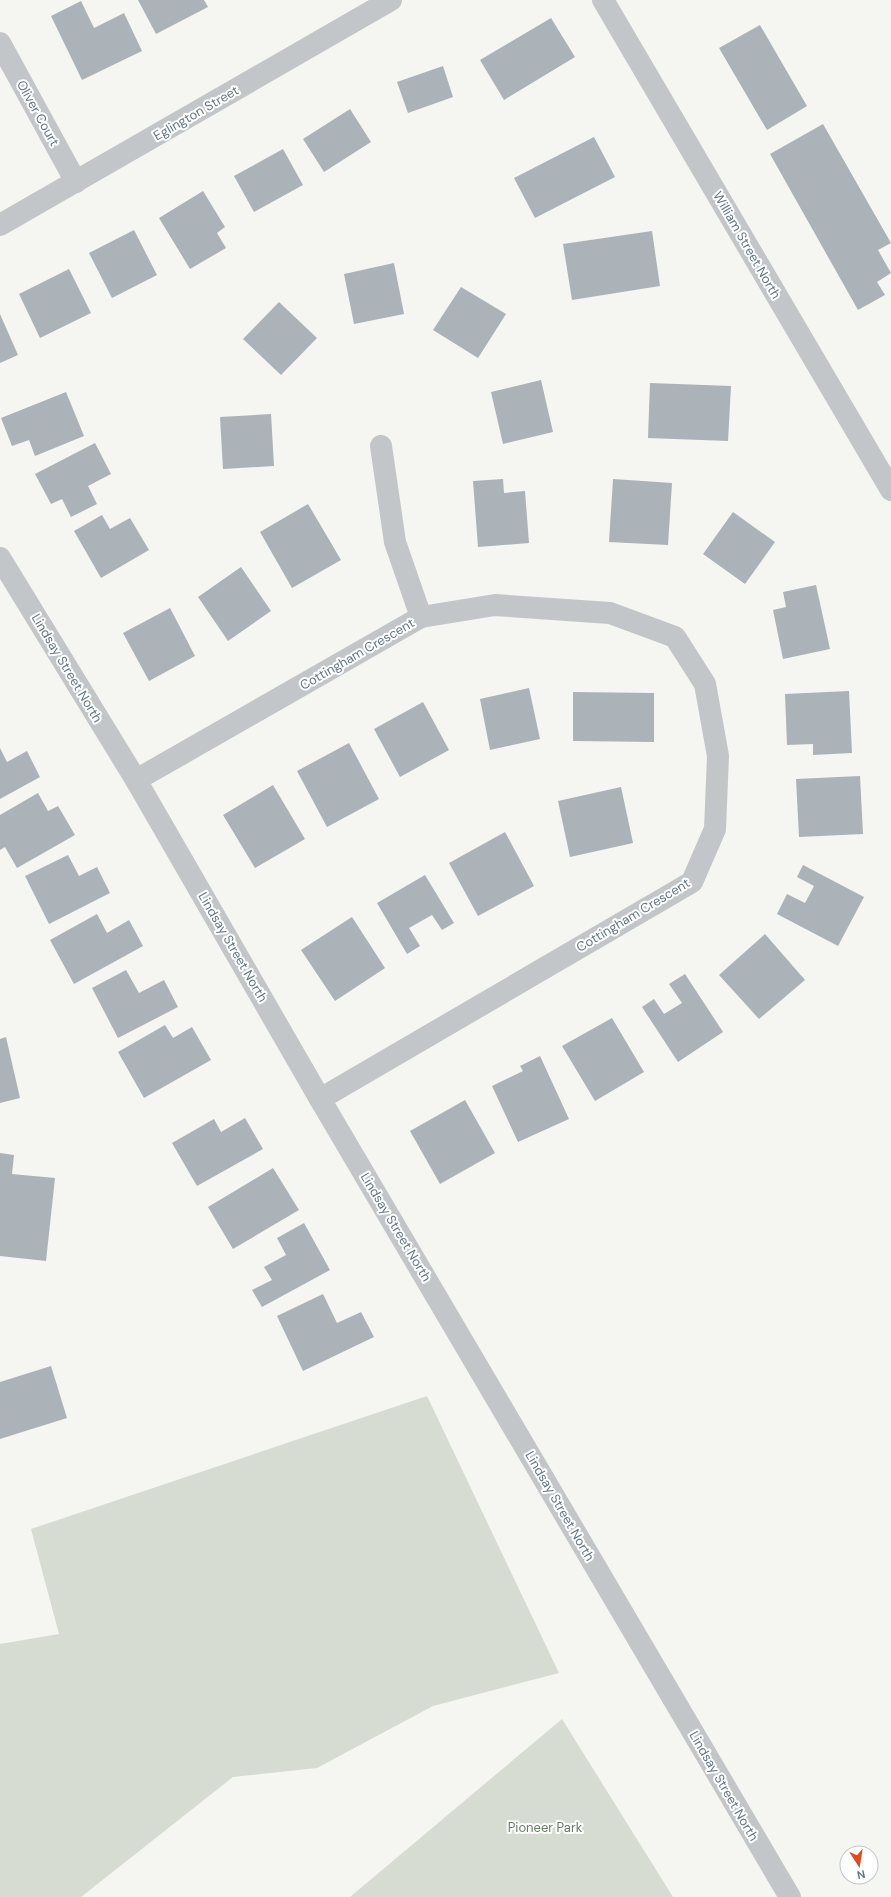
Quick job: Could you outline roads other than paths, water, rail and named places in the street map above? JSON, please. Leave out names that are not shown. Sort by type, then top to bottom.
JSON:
[{"type":"street","name":"Eglington Street","points":[[0,225],[391,0]]},
{"type":"street","name":"William Street North","points":[[603,0],[891,490]]},
{"type":"street","name":"Oliver Court","points":[[0,43],[76,182]]},
{"type":"street","points":[[381,446],[395,542],[421,617]]},
{"type":"street","name":"Lindsay Street North","points":[[0,558],[136,780],[320,1099],[790,1897]]},
{"type":"street","name":"Cottingham Crescent","points":[[136,780],[421,617],[495,605],[610,613],[675,638],[705,684],[718,756],[715,829],[692,882],[320,1099]]},
{"type":"park label","name":"Pioneer Park","points":[[545,1827]]}]
